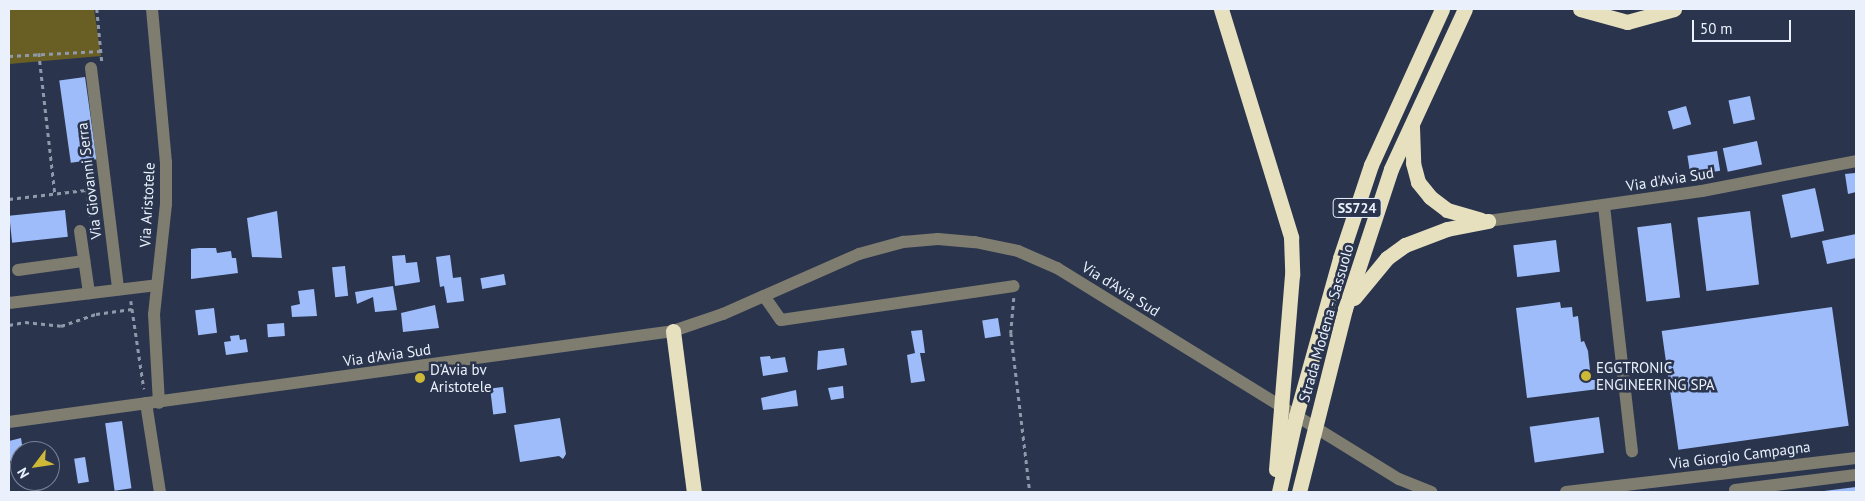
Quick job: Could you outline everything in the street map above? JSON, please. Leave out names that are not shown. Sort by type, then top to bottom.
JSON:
[{"type":"highway","points":[[1221,9],[1291,237],[1292,275],[1273,492]]},
{"type":"highway","name":"Strada Modena - Sassuolo","points":[[1278,492],[1340,258],[1371,165],[1442,9]]},
{"type":"highway","name":"Strada Modena - Sassuolo","points":[[1299,492],[1346,309],[1391,170],[1413,116],[1465,9]]},
{"type":"highway","points":[[1583,10],[1627,22],[1674,9]]},
{"type":"highway","points":[[1413,116],[1411,146],[1418,182],[1430,197],[1447,210],[1488,221]]},
{"type":"highway","points":[[1346,309],[1372,274],[1405,245],[1447,229],[1488,221]]},
{"type":"highway","points":[[673,331],[694,492]]},
{"type":"street","name":"Via Aristotele","points":[[152,9],[166,162],[166,204],[157,285],[154,345],[159,402]]},
{"type":"street","name":"Via Giovanni Serra","points":[[91,68],[118,289]]},
{"type":"street","name":"Via d'Avia Sud","points":[[1488,221],[1702,191],[1856,161]]},
{"type":"street","points":[[1604,206],[1632,451]]},
{"type":"street","points":[[80,231],[88,293]]},
{"type":"street","name":"Via d'Avia Sud","points":[[9,422],[673,331],[764,296],[859,254],[903,242],[938,239],[975,242],[1018,251],[1057,268],[1399,479],[1432,492]]},
{"type":"street","points":[[18,270],[84,261]]},
{"type":"street","points":[[9,303],[157,285]]},
{"type":"street","points":[[764,296],[781,320],[1014,286]]},
{"type":"street","points":[[146,403],[160,492]]},
{"type":"street","name":"Via Giorgio Campagna","points":[[1636,488],[1734,472],[1856,458]]},
{"type":"street","points":[[1734,472],[1735,491],[1856,475]]},
{"type":"street","points":[[1566,492],[1636,488]]},
{"type":"path","points":[[9,56],[101,51]]},
{"type":"path","points":[[39,53],[55,193]]},
{"type":"path","points":[[9,199],[106,187]]},
{"type":"path","points":[[1014,286],[1011,333],[1030,492]]},
{"type":"path","points":[[9,325],[25,322],[61,326],[96,314],[132,309]]},
{"type":"shaded area","points":[[9,9],[94,9],[101,56],[9,64]]},
{"type":"building","points":[[85,77],[97,159],[71,163],[59,81]]},
{"type":"building","points":[[1750,96],[1755,119],[1733,124],[1728,101]]},
{"type":"building","points":[[1686,106],[1691,124],[1673,130],[1668,111]]},
{"type":"building","points":[[1757,141],[1762,164],[1728,172],[1723,148]]},
{"type":"building","points":[[1717,151],[1720,171],[1690,175],[1687,156]]},
{"type":"building","points":[[1855,173],[1856,192],[1848,194],[1845,174]]},
{"type":"building","points":[[1815,188],[1824,231],[1791,238],[1782,195]]},
{"type":"building","points":[[65,210],[68,237],[12,243],[9,216]]},
{"type":"building","points":[[277,211],[282,258],[252,257],[247,218]]},
{"type":"building","points":[[1750,211],[1759,284],[1706,291],[1697,217]]},
{"type":"building","points":[[1671,223],[1680,297],[1646,302],[1637,227]]},
{"type":"building","points":[[1856,234],[1856,258],[1827,264],[1822,241]]},
{"type":"building","points":[[1556,240],[1560,272],[1517,277],[1513,245]]},
{"type":"building","points":[[216,248],[217,253],[231,251],[232,258],[236,258],[238,273],[191,279],[191,249]]},
{"type":"building","points":[[405,255],[406,263],[417,262],[420,282],[395,286],[392,256]]},
{"type":"building","points":[[450,255],[453,278],[461,277],[464,301],[447,303],[444,286],[440,287],[436,257]]},
{"type":"building","points":[[345,266],[348,296],[335,297],[332,267]]},
{"type":"building","points":[[504,274],[506,285],[482,289],[480,278]]},
{"type":"building","points":[[393,286],[397,310],[375,312],[373,297],[357,304],[355,292]]},
{"type":"building","points":[[314,289],[317,316],[292,317],[291,306],[300,304],[298,291]]},
{"type":"building","points":[[1560,302],[1561,308],[1572,307],[1573,317],[1578,316],[1581,342],[1584,341],[1588,351],[1591,380],[1597,380],[1598,389],[1527,398],[1516,308]]},
{"type":"building","points":[[435,305],[439,328],[403,332],[401,313]]},
{"type":"building","points":[[1832,307],[1849,426],[1678,450],[1662,331]]},
{"type":"building","points":[[214,308],[217,333],[198,335],[195,310]]},
{"type":"building","points":[[998,318],[1001,336],[985,338],[982,321]]},
{"type":"building","points":[[284,323],[285,336],[268,337],[267,324]]},
{"type":"building","points":[[922,330],[925,353],[920,353],[925,381],[911,383],[907,355],[915,353],[911,331]]},
{"type":"building","points":[[239,335],[240,340],[246,339],[248,352],[226,355],[224,342],[231,341],[230,336]]},
{"type":"building","points":[[844,348],[847,365],[817,370],[818,351]]},
{"type":"building","points":[[770,356],[771,359],[785,357],[788,372],[763,376],[760,357]]},
{"type":"building","points":[[843,386],[844,398],[831,400],[828,388]]},
{"type":"building","points":[[503,387],[506,413],[493,414],[490,389]]},
{"type":"building","points":[[796,390],[798,406],[763,410],[761,398]]},
{"type":"building","points":[[1599,417],[1604,453],[1535,462],[1530,427]]},
{"type":"building","points":[[560,418],[566,454],[563,459],[559,456],[520,462],[514,425]]},
{"type":"building","points":[[122,421],[131,488],[115,491],[105,423]]},
{"type":"building","points":[[21,438],[21,441],[10,441],[9,461],[9,441]]},
{"type":"building","points":[[85,457],[89,482],[78,483],[74,459]]},
{"type":"building","points":[[1856,487],[1856,492],[1824,492],[1824,491]]},
{"type":"place","name":"EGGTRONIC ENGINEERING SPA","points":[[1586,376]]},
{"type":"place","name":"D'Avia bv Aristotele","points":[[420,378]]}]
